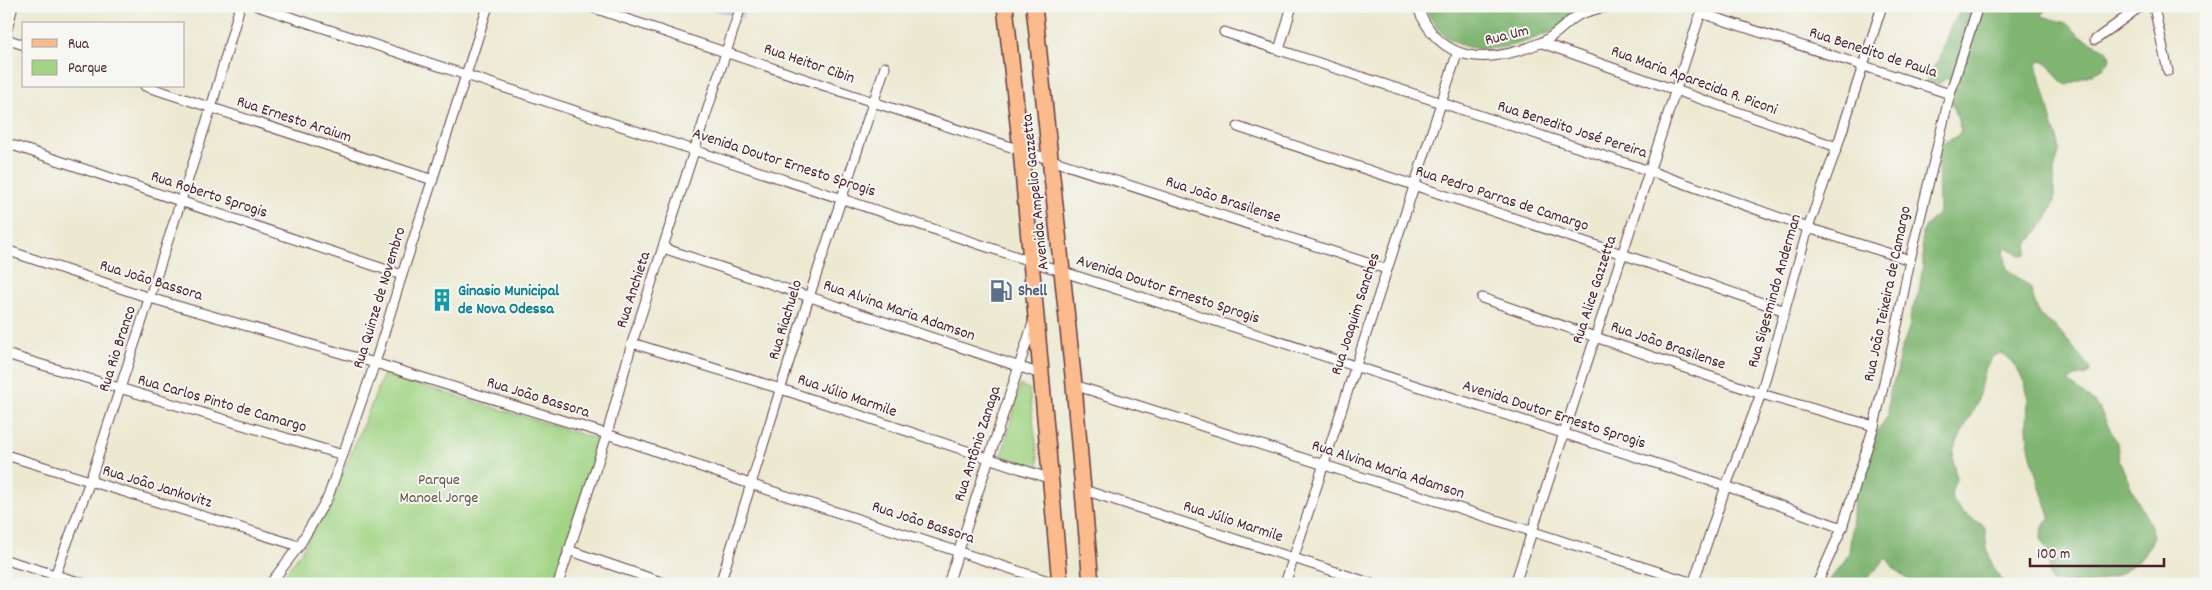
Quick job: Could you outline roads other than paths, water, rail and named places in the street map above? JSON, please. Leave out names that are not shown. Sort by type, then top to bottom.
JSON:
[{"type":"main road","name":"Avenida Ampelio Gazzetta","points":[[1005,6],[1021,150],[1059,584]]},
{"type":"main road","name":"Avenida Ampelio Gazzetta","points":[[1034,6],[1074,385],[1091,584]]},
{"type":"street","points":[[6,33],[13,6]]},
{"type":"street","name":"Rua Rio Branco","points":[[54,579],[90,482],[212,108],[240,6]]},
{"type":"street","name":"Avenida Doutor Ernesto Sprogis","points":[[258,6],[1030,261],[1726,486],[1842,528]]},
{"type":"street","name":"Rua Quinze de Novembro","points":[[270,584],[299,546],[328,496],[376,363],[402,275],[488,6]]},
{"type":"street","name":"Rua Heitor Cibin","points":[[588,6],[1021,150]]},
{"type":"street","name":"Rua Anchieta","points":[[558,584],[607,434],[632,343],[741,6]]},
{"type":"street","points":[[1279,50],[1292,6]]},
{"type":"street","name":"Rua Um","points":[[1418,10],[1428,29],[1440,42],[1457,54],[1477,58],[1500,56],[1542,43],[1576,17],[1610,6]]},
{"type":"street","name":"Rua Sigesmindo Anderman","points":[[1693,583],[1760,394],[1808,228],[1837,148],[1882,6]]},
{"type":"street","name":"Rua João Teixeira de Camargo","points":[[1817,584],[1842,528],[1874,426],[1910,260],[1950,94],[1978,6]]},
{"type":"street","points":[[2095,40],[2142,6],[2156,9],[2168,71]]},
{"type":"street","name":"Rua Benedito de Paula","points":[[1702,9],[1950,94]]},
{"type":"street","name":"Rua Alice Gazzetta","points":[[1516,584],[1702,9]]},
{"type":"street","name":"Rua Benedito José Pereira","points":[[1224,32],[1650,171],[1808,228],[1910,260]]},
{"type":"street","points":[[6,39],[22,44]]},
{"type":"street","name":"Rua Maria Aparecida R. Piconi","points":[[1542,43],[1837,148]]},
{"type":"street","name":"Rua Joaquim Sanches","points":[[1285,584],[1457,54]]},
{"type":"street","name":"Rua Riachuelo","points":[[720,584],[809,296],[843,199],[885,67]]},
{"type":"street","name":"Rua Ernesto Araium","points":[[152,88],[433,180]]},
{"type":"street","name":"Rua Pedro Parras de Camargo","points":[[1238,127],[1622,254],[1785,311]]},
{"type":"street","name":"Rua Roberto Sprogis","points":[[6,143],[402,275]]},
{"type":"street","name":"Rua João Brasilense","points":[[1021,150],[1386,269]]},
{"type":"street","name":"Rua Alvina Maria Adamson","points":[[663,248],[1041,374]]},
{"type":"street","name":"Rua João Bassora","points":[[6,250],[150,298],[376,363],[607,434],[750,484],[960,550],[1059,584]]},
{"type":"street","name":"Rua João Brasilense","points":[[1482,298],[1760,394],[1874,426]]},
{"type":"street","name":"Rua Antônio Zanaga","points":[[948,584],[1036,312]]},
{"type":"street","name":"Rua Júlio Marmile","points":[[632,343],[781,389],[988,460],[1051,479]]},
{"type":"street","name":"Rua Carlos Pinto de Camargo","points":[[6,354],[120,390],[343,455]]},
{"type":"street","name":"Rua Alvina Maria Adamson","points":[[1074,385],[1693,583]]},
{"type":"street","name":"Rua João Jankovitz","points":[[6,455],[299,546]]},
{"type":"street","name":"Rua Júlio Marmile","points":[[1084,490],[1373,584]]},
{"type":"street","points":[[568,550],[667,584]]},
{"type":"street","points":[[6,560],[54,579],[85,584]]},
{"type":"place","name":"Shell","points":[[1001,291]]},
{"type":"place","name":"Ginasio Municipal de Nova Odessa","points":[[442,300]]},
{"type":"park label","name":"Parque Manoel Jorge","points":[[439,489]]}]
